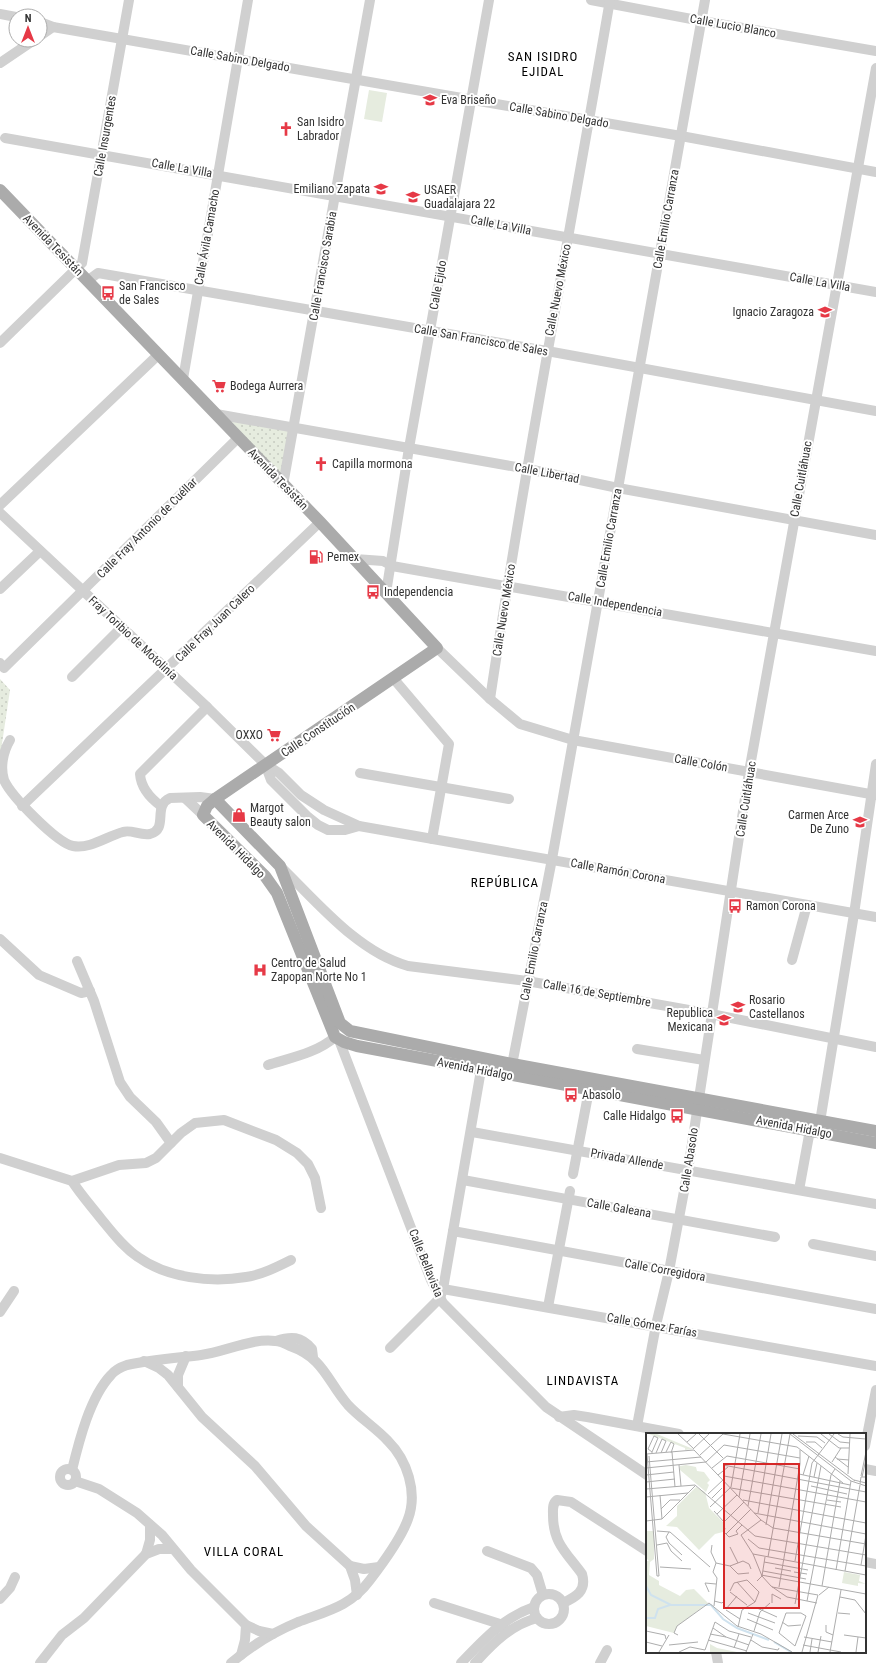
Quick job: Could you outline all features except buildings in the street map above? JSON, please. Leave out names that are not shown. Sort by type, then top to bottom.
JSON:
[{"type":"main road","name":"Avenida Tesistán","points":[[0,190],[320,522],[437,648]]},
{"type":"main road","name":"Calle Constitución","points":[[203,815],[207,806],[215,799],[437,648]]},
{"type":"main road","name":"Avenida Hidalgo","points":[[215,799],[280,866],[340,1023],[350,1032],[399,1048],[481,1070],[511,1070],[589,1090],[698,1104]]},
{"type":"main road","name":"Avenida Hidalgo","points":[[203,815],[265,876],[277,893],[337,1038],[357,1046],[399,1048],[698,1104],[816,1128],[876,1143]]},
{"type":"main road","name":"Avenida Hidalgo","points":[[816,1128],[876,1131]]},
{"type":"street","name":"Calle Insurgentes","points":[[76,270],[82,263],[83,258],[129,0]]},
{"type":"street","name":"Calle Ávila Camacho","points":[[183,379],[248,0]]},
{"type":"street","name":"Calle Francisco Sarabia","points":[[283,485],[370,0]]},
{"type":"street","name":"Calle Ejido","points":[[386,593],[392,566],[409,448],[489,0]]},
{"type":"street","name":"Calle Lucio Blanco","points":[[591,0],[610,2],[702,21],[876,51]]},
{"type":"street","name":"Calle Emilio Carranza","points":[[511,1070],[552,859],[659,255],[706,0]]},
{"type":"street","name":"Calle Nuevo México","points":[[490,699],[507,585],[547,351],[610,2]]},
{"type":"street","name":"Calle Sabino Delgado","points":[[48,25],[356,78],[876,172]]},
{"type":"street","points":[[48,30],[53,27]]},
{"type":"street","points":[[0,63],[22,48]]},
{"type":"street","name":"Calle Cuitláhuac","points":[[732,892],[749,772],[773,633],[859,168],[872,116],[876,68]]},
{"type":"street","name":"Calle La Villa","points":[[5,138],[450,216],[659,255],[876,292]]},
{"type":"street","points":[[0,344],[76,270]]},
{"type":"street","name":"Calle San Francisco de Sales","points":[[87,281],[98,273],[198,292],[547,351],[876,411]]},
{"type":"street","points":[[0,505],[158,355]]},
{"type":"street","name":"Calle Libertad","points":[[216,414],[528,468],[618,488],[876,535]]},
{"type":"street","name":"Calle Fray Antonio de Cuéllar","points":[[2,665],[83,591],[238,438]]},
{"type":"street","name":"Fray Toribio de Motolinía","points":[[0,513],[208,707],[265,764]]},
{"type":"street","name":"Calle Fray Juan Calero","points":[[22,806],[320,522]]},
{"type":"street","points":[[0,589],[40,551]]},
{"type":"street","name":"Calle Independencia","points":[[354,559],[383,561],[392,566],[876,651]]},
{"type":"street","points":[[72,677],[122,627]]},
{"type":"street","name":"Avenida Tesistán","points":[[437,648],[490,699],[520,724],[573,740]]},
{"type":"street","points":[[394,678],[449,744],[432,839]]},
{"type":"street","points":[[161,806],[152,799],[143,787],[140,774],[208,707]]},
{"type":"street","points":[[10,740],[1,760],[3,780],[22,806],[65,843],[75,846],[96,842],[124,831],[150,834],[157,830],[160,824],[161,806],[170,798],[200,797],[215,799]]},
{"type":"street","name":"Calle Colón","points":[[573,740],[874,794]]},
{"type":"street","name":"Calle Ramón Corona","points":[[265,764],[279,773],[301,795],[324,810],[359,826],[876,917]]},
{"type":"street","name":"Calle Ramón Corona","points":[[265,764],[271,780],[318,825],[328,830],[345,830],[359,826]]},
{"type":"street","points":[[799,1190],[816,1128],[832,1040],[874,794],[876,764]]},
{"type":"street","points":[[360,773],[509,799]]},
{"type":"street","points":[[185,798],[203,815]]},
{"type":"street","name":"Calle 16 de Septiembre","points":[[280,866],[356,939],[391,962],[408,966],[528,981],[711,1014],[832,1040],[876,1047]]},
{"type":"street","name":"Calle Abasolo","points":[[637,1426],[688,1170],[711,1014],[732,892]]},
{"type":"street","points":[[792,960],[807,905]]},
{"type":"street","points":[[0,939],[39,975],[81,993],[90,991]]},
{"type":"street","points":[[78,961],[90,991],[120,1082],[130,1097],[156,1122],[171,1143]]},
{"type":"street","points":[[268,1065],[316,1049],[337,1038]]},
{"type":"street","name":"Calle Bellavista","points":[[337,1038],[431,1280],[441,1293],[540,1401],[559,1416],[646,1474]]},
{"type":"street","points":[[637,1049],[704,1060]]},
{"type":"street","points":[[390,1348],[441,1293],[472,1132],[481,1070]]},
{"type":"street","points":[[573,1174],[589,1090]]},
{"type":"street","points":[[0,1158],[72,1181],[119,1165],[146,1163],[156,1158],[195,1123],[212,1120],[224,1120],[276,1140],[297,1153],[308,1164],[315,1178],[321,1208]]},
{"type":"street","name":"Privada Allende","points":[[472,1132],[876,1204]]},
{"type":"street","name":"Calle Galeana","points":[[462,1180],[552,1196],[570,1195],[595,1204],[775,1237]]},
{"type":"street","points":[[72,1181],[78,1192],[126,1247],[139,1258],[161,1270],[187,1276],[218,1280],[247,1277],[276,1268],[291,1260]]},
{"type":"street","points":[[548,1307],[570,1195]]},
{"type":"street","name":"Calle Corregidora","points":[[453,1231],[876,1309]]},
{"type":"street","points":[[813,1244],[876,1256]]},
{"type":"street","points":[[0,1312],[14,1291]]},
{"type":"street","name":"Calle Gómez Farías","points":[[441,1293],[548,1307],[656,1325],[876,1366]]},
{"type":"street","points":[[231,1663],[273,1634],[299,1622],[334,1610],[357,1595],[379,1567],[409,1518],[412,1499],[409,1476],[401,1456],[388,1441],[348,1406],[313,1358],[312,1349],[301,1339],[294,1337],[276,1341],[256,1342],[202,1355],[126,1364],[111,1374],[100,1389],[81,1434],[72,1470],[76,1475],[75,1481],[99,1489],[120,1500],[150,1525],[246,1625],[259,1631],[273,1634]]},
{"type":"street","points":[[178,1387],[178,1375],[186,1356]]},
{"type":"street","points":[[144,1361],[164,1371],[202,1417],[255,1466],[306,1526],[350,1566],[356,1580],[357,1595]]},
{"type":"street","points":[[866,1441],[876,1390]]},
{"type":"street","points":[[559,1416],[574,1415],[674,1433]]},
{"type":"street","points":[[866,1469],[876,1471]]},
{"type":"street","points":[[563,1603],[577,1596],[583,1590],[584,1580],[582,1574],[556,1540],[553,1530],[553,1507],[557,1500],[561,1499],[571,1502],[646,1550]]},
{"type":"street","points":[[146,1554],[150,1540],[150,1525]]},
{"type":"street","points":[[40,1663],[62,1635],[84,1618],[146,1554],[159,1549],[173,1549]]},
{"type":"street","points":[[487,1551],[531,1568],[537,1575],[543,1595]]},
{"type":"street","points":[[866,1562],[876,1564]]},
{"type":"street","points":[[350,1566],[364,1569],[379,1567]]},
{"type":"street","points":[[0,1599],[10,1588],[15,1577]]},
{"type":"street","points":[[461,1663],[503,1628],[537,1618],[546,1623],[556,1621],[563,1614],[563,1603],[557,1596],[548,1594],[543,1595],[539,1598],[534,1607],[514,1615],[503,1628],[475,1663]]},
{"type":"street","points":[[434,1603],[503,1628]]},
{"type":"street","points":[[534,1607],[537,1618]]},
{"type":"street","points":[[241,1655],[246,1640],[246,1625]]},
{"type":"street","points":[[600,1663],[607,1650]]},
{"type":"street","points":[[716,1653],[718,1663]]},
{"type":"shaded area","points":[[369,90],[387,93],[382,122],[364,119]]},
{"type":"shaded area","points":[[231,421],[291,430],[282,478]]},
{"type":"shaded area","points":[[0,679],[10,690],[0,757]]},
{"type":"place","name":"Eva Briseño","points":[[430,100]]},
{"type":"place","name":"San Isidro Labrador","points":[[286,129]]},
{"type":"place","name":"Emiliano Zapata","points":[[381,189]]},
{"type":"place","name":"USAER Guadalajara 22","points":[[413,197]]},
{"type":"place","name":"San Francisco de Sales","points":[[108,293]]},
{"type":"place","name":"Ignacio Zaragoza","points":[[825,312]]},
{"type":"place","name":"Bodega Aurrera","points":[[219,386]]},
{"type":"place","name":"Capilla mormona","points":[[321,464]]},
{"type":"place","name":"Pemex","points":[[316,557]]},
{"type":"place","name":"Independencia","points":[[373,592]]},
{"type":"place","name":"OXXO","points":[[274,735]]},
{"type":"place","name":"Margot Beauty salon","points":[[239,815]]},
{"type":"place","name":"Carmen Arce De Zuno","points":[[860,822]]},
{"type":"place","name":"Ramon Corona","points":[[735,906]]},
{"type":"place","name":"Centro de Salud Zapopan Norte No 1","points":[[260,970]]},
{"type":"place","name":"Rosario Castellanos","points":[[738,1007]]},
{"type":"place","name":"Republica Mexicana","points":[[724,1020]]},
{"type":"place","name":"Abasolo","points":[[571,1095]]},
{"type":"place","name":"Calle Hidalgo","points":[[677,1116]]},
{"type":"district","name":"SAN ISIDRO EJIDAL","points":[[543,64]]},
{"type":"district","name":"REPÚBLICA","points":[[505,882]]},
{"type":"district","name":"LINDAVISTA","points":[[583,1380]]},
{"type":"district","name":"VILLA CORAL","points":[[244,1551]]}]
